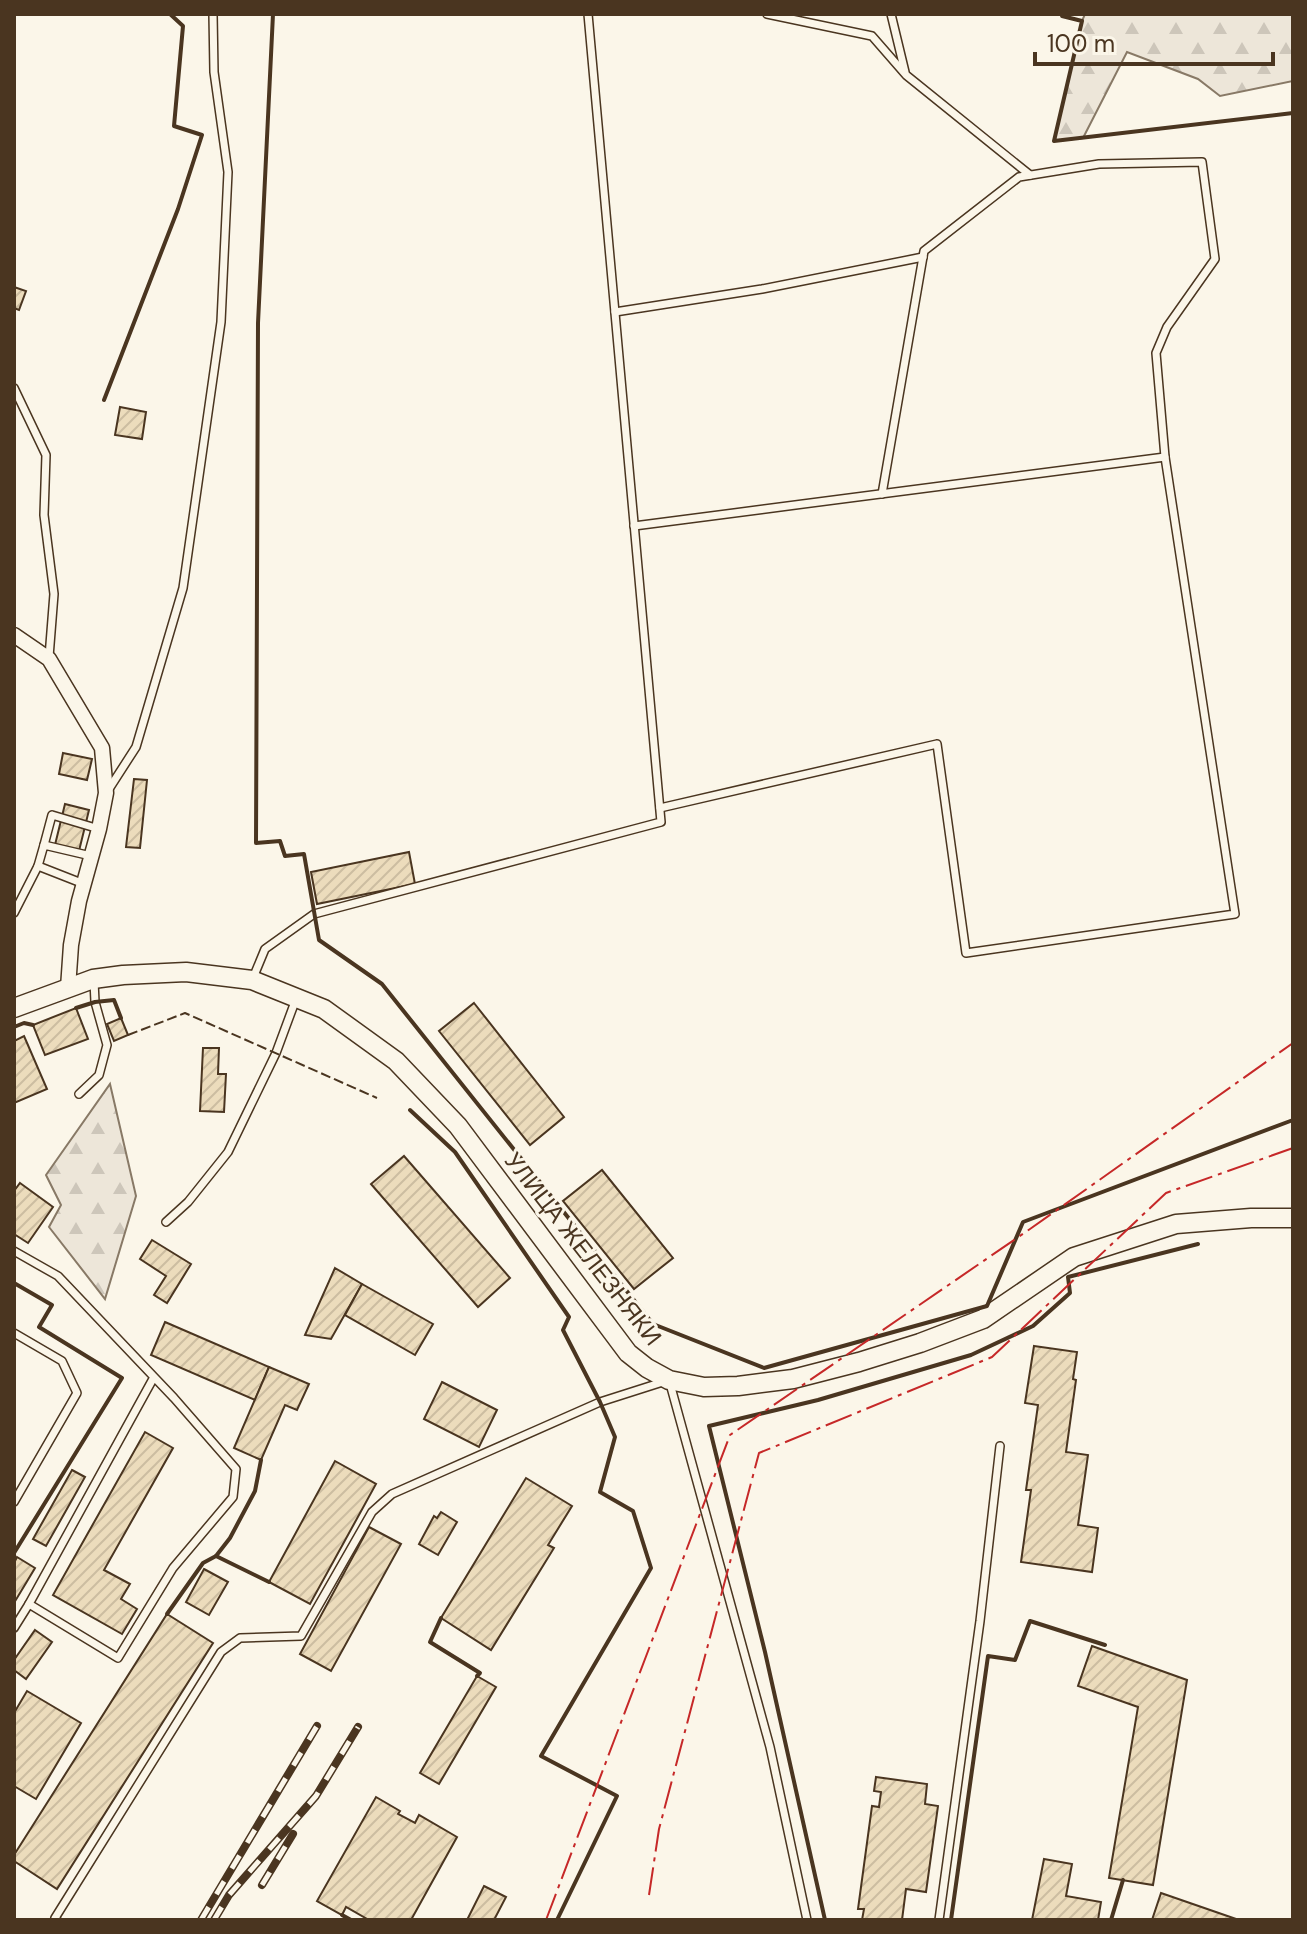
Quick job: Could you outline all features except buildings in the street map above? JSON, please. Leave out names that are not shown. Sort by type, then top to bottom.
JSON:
[{"type":"street","points":[[14,635],[49,659],[102,748],[106,793],[71,945],[68,988]]},
{"type":"street","name":"УЛИЦА ЖЕЛЕЗНЯКИ","points":[[14,1008],[93,979],[186,972],[252,980],[324,1009],[396,1061],[458,1126],[628,1353],[669,1380],[704,1387],[793,1379],[920,1343],[983,1319],[1074,1257],[1176,1224],[1293,1218]]},
{"type":"lane","points":[[106,793],[136,747],[183,588],[221,322],[228,172],[214,72],[213,14]]},
{"type":"lane","points":[[252,980],[265,949],[314,914],[661,822],[588,14]]},
{"type":"lane","points":[[767,14],[872,36],[906,75],[1030,175]]},
{"type":"lane","points":[[891,14],[906,75]]},
{"type":"lane","points":[[660,808],[937,744],[966,953],[1235,914],[1165,457],[1156,353],[1167,327],[1215,259],[1202,162],[1099,164],[1019,177],[924,251],[882,494]]},
{"type":"lane","points":[[615,312],[762,289],[923,257]]},
{"type":"lane","points":[[14,388],[46,455],[44,515],[54,594],[49,659]]},
{"type":"lane","points":[[634,526],[1165,457]]},
{"type":"lane","points":[[14,913],[38,866],[52,815],[99,829]]},
{"type":"lane","points":[[44,845],[91,856]]},
{"type":"lane","points":[[38,866],[84,884]]},
{"type":"lane","points":[[79,1094],[99,1075],[107,1045],[95,1002],[93,979]]},
{"type":"lane","points":[[166,1222],[188,1202],[228,1152],[276,1053],[297,997]]},
{"type":"lane","points":[[14,1251],[58,1276],[236,1469],[233,1497],[173,1568],[118,1658],[29,1604]]},
{"type":"lane","points":[[14,1333],[62,1361],[77,1393],[14,1502]]},
{"type":"lane","points":[[14,1628],[154,1377]]},
{"type":"lane","points":[[57,1920],[55,1918],[221,1652],[240,1638],[301,1636],[372,1512],[392,1494],[600,1402],[669,1380],[770,1747],[807,1920]]},
{"type":"lane","points":[[939,1920],[980,1621],[1000,1446]]},
{"type":"green space","points":[[1085,14],[1293,14],[1293,81],[1220,96],[1198,79],[1127,52],[1083,138],[1054,141]]},
{"type":"green space","points":[[110,1084],[136,1196],[105,1299],[49,1227],[61,1205],[46,1175]]},
{"type":"railway","points":[[201,1920],[317,1726]]},
{"type":"railway","points":[[214,1920],[229,1895],[316,1796],[358,1727]]},
{"type":"railway","points":[[262,1885],[293,1834]]},
{"type":"fence","points":[[128,1035],[185,1013],[377,1098]]},
{"type":"wall","points":[[104,400],[178,209],[202,135],[174,126],[183,26],[170,14]]},
{"type":"wall","points":[[273,14],[258,323],[256,843],[280,841],[285,856],[304,854],[319,940],[382,984],[653,1324],[764,1368],[987,1306],[1023,1222],[1293,1120]]},
{"type":"wall","points":[[1062,14],[1082,21],[1054,141],[1293,113]]},
{"type":"wall","points":[[76,1008],[114,1000],[121,1018]]},
{"type":"wall","points":[[14,1027],[24,1023],[33,1025]]},
{"type":"wall","points":[[410,1110],[455,1152],[569,1317],[563,1330],[615,1437],[600,1492],[633,1511],[651,1568],[541,1756],[617,1796],[557,1920]]},
{"type":"wall","points":[[825,1920],[765,1652],[709,1426],[818,1400],[971,1355],[1033,1326],[1070,1293],[1068,1277],[1198,1244]]},
{"type":"wall","points":[[14,1283],[52,1305],[39,1327],[122,1378],[14,1553]]},
{"type":"wall","points":[[261,1460],[255,1491],[230,1538],[216,1556],[269,1582]]},
{"type":"wall","points":[[167,1614],[203,1563],[216,1556]]},
{"type":"wall","points":[[441,1618],[430,1642],[480,1673],[477,1676]]},
{"type":"wall","points":[[951,1920],[988,1656],[1015,1660],[1030,1621],[1105,1645]]},
{"type":"wall","points":[[1111,1920],[1123,1880]]},
{"type":"wall","points":[[342,1915],[351,1920]]},
{"type":"power","points":[[546,1920],[730,1435],[1293,1043]]},
{"type":"power","points":[[649,1895],[659,1829],[759,1453],[992,1357],[1166,1193],[1293,1148]]}]
